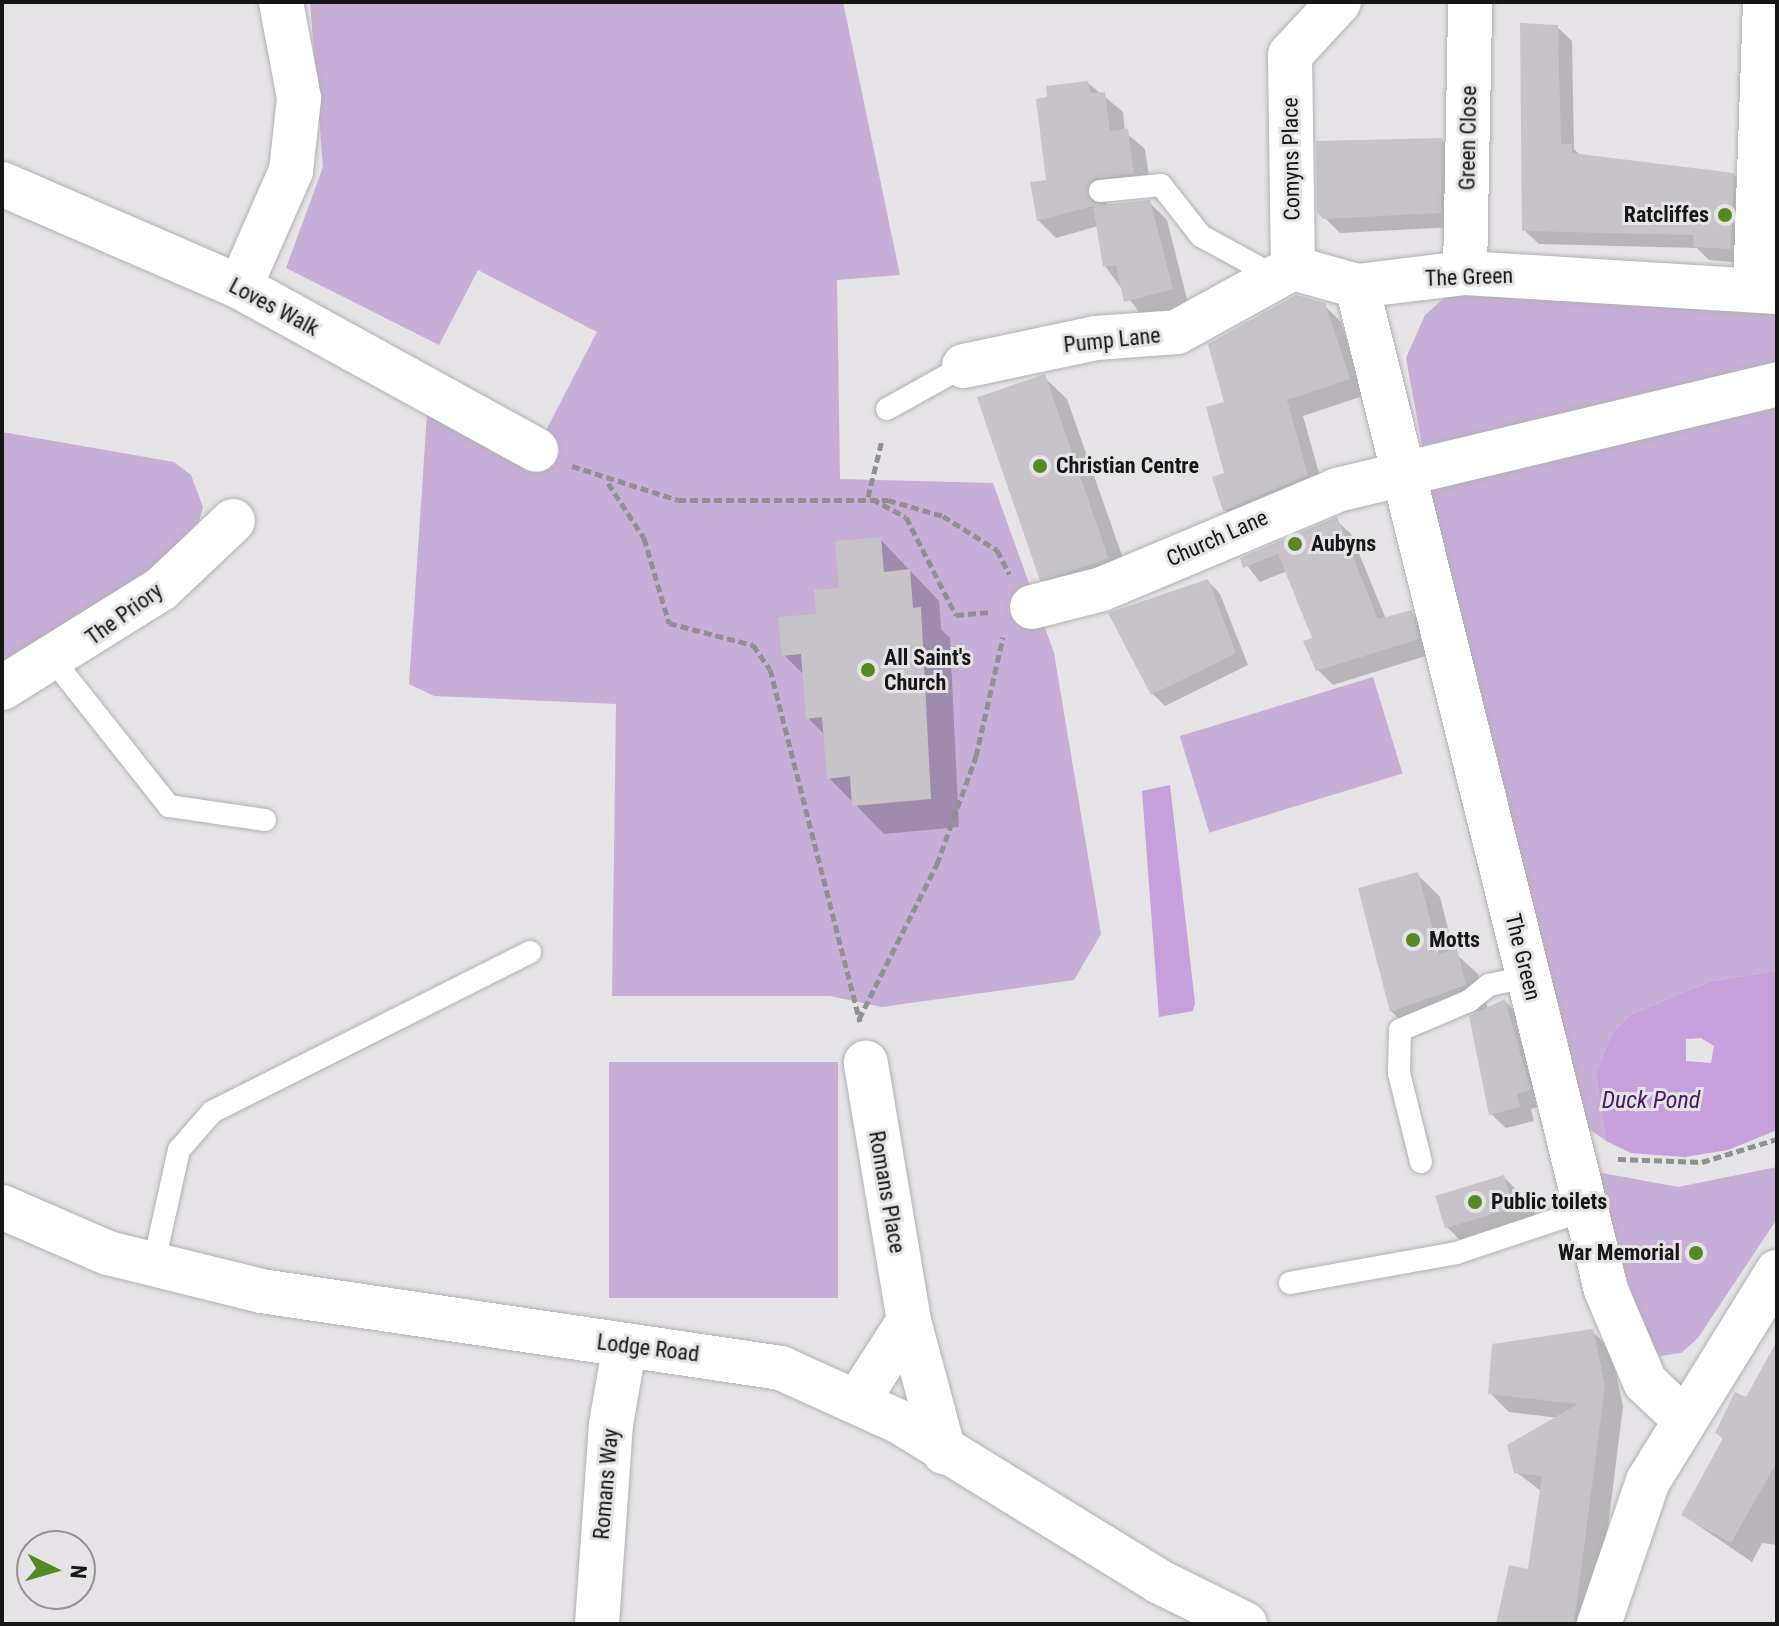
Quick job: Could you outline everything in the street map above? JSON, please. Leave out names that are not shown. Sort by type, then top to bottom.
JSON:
[{"type":"street","points":[[240,287],[291,171],[299,98],[281,2]]},
{"type":"street","name":"Comyns Place","points":[[1286,273],[1290,55],[1339,2]]},
{"type":"street","name":"Green Close","points":[[1465,273],[1470,2]]},
{"type":"street","points":[[1765,2],[1766,291]]},
{"type":"street","name":"Loves Walk","points":[[2,184],[240,287],[536,450]]},
{"type":"street","points":[[1286,273],[1357,286]]},
{"type":"street","name":"Pump Lane","points":[[964,366],[1096,338],[1162,337],[1286,273]]},
{"type":"street","name":"The Green","points":[[1683,1418],[1651,1390],[1628,1349],[1585,1210],[1357,286],[1465,273],[1766,291]]},
{"type":"street","points":[[1405,476],[1777,384]]},
{"type":"street","name":"Church Lane","points":[[1023,608],[1102,589],[1291,505],[1405,476]]},
{"type":"street","name":"The Priory","points":[[2,688],[54,661],[161,589],[233,521]]},
{"type":"street","name":"Romans Place","points":[[866,1063],[909,1321],[944,1452]]},
{"type":"street","name":"Lodge Road","points":[[2,1207],[153,1267],[467,1327],[625,1345],[781,1368],[858,1400],[1245,1624]]},
{"type":"street","points":[[1599,1624],[1648,1481],[1683,1418],[1777,1272]]},
{"type":"street","points":[[858,1400],[909,1321]]},
{"type":"street","name":"Romans Way","points":[[597,1624],[611,1424],[625,1345]]},
{"type":"lane","points":[[1100,191],[1161,185],[1201,236],[1286,273]]},
{"type":"lane","points":[[887,409],[964,366]]},
{"type":"lane","points":[[54,661],[169,806],[265,820]]},
{"type":"lane","points":[[153,1267],[179,1150],[212,1112],[530,952]]},
{"type":"lane","points":[[1421,1162],[1399,1073],[1400,1030],[1469,1001],[1489,985],[1528,977]]},
{"type":"lane","points":[[1290,1283],[1456,1253],[1585,1210]]},
{"type":"path","points":[[868,497],[887,409]]},
{"type":"path","points":[[536,450],[608,483],[678,500],[743,504],[868,497],[943,516],[997,550],[1023,608],[976,756],[937,864],[859,1020]]},
{"type":"path","points":[[608,483],[644,538],[669,623],[753,645],[770,669],[859,1020],[866,1063]]},
{"type":"path","points":[[868,497],[906,517],[956,615],[1023,608]]},
{"type":"path","points":[[1572,1159],[1592,1154],[1672,1165],[1732,1157],[1777,1139]]},
{"type":"shaded area","points":[[310,2],[843,2],[900,275],[837,280],[840,479],[993,483],[1054,653],[1101,934],[1074,980],[882,1007],[830,996],[612,996],[616,704],[434,696],[409,684],[427,414],[529,463],[597,332],[478,270],[439,345],[286,268],[323,167]]},
{"type":"shaded area","points":[[1466,292],[1777,313],[1777,971],[1712,981],[1630,1015],[1611,1035],[1596,1073],[1606,1141],[1584,1125],[1435,516],[1406,358],[1425,315],[1444,298]]},
{"type":"shaded area","points":[[2,432],[174,462],[191,475],[203,507],[195,536],[156,574],[2,668]]},
{"type":"shaded area","points":[[1373,677],[1403,774],[1209,833],[1180,736]]},
{"type":"shaded area","points":[[609,1062],[838,1062],[838,1298],[609,1298]]},
{"type":"shaded area","points":[[1777,1167],[1777,1219],[1698,1338],[1681,1353],[1660,1356],[1641,1329],[1597,1172],[1678,1187]]},
{"type":"water","points":[[1170,785],[1195,1003],[1193,1011],[1159,1017],[1142,791]]},
{"type":"water","name":"Duck Pond","points":[[1777,971],[1777,1130],[1728,1150],[1685,1157],[1631,1153],[1606,1141],[1596,1073],[1611,1035],[1630,1015],[1712,981]],"holes":[[[1701,1038],[1714,1046],[1711,1063],[1686,1061],[1686,1039]]]},
{"type":"building","points":[[1520,23],[1558,25],[1561,144],[1572,144],[1572,153],[1734,173],[1731,249],[1693,247],[1694,235],[1522,231]]},
{"type":"building","points":[[1088,81],[1090,93],[1105,92],[1110,131],[1128,129],[1134,174],[1093,179],[1088,198],[1101,205],[1150,200],[1173,289],[1124,302],[1116,265],[1103,267],[1093,206],[1037,221],[1030,182],[1046,180],[1036,99],[1047,97],[1046,86]]},
{"type":"building","points":[[1442,138],[1441,213],[1323,219],[1317,212],[1316,141]]},
{"type":"building","points":[[1296,295],[1325,303],[1350,379],[1287,400],[1308,475],[1223,511],[1212,477],[1224,473],[1206,407],[1224,402],[1208,344]]},
{"type":"building","name":"Christian Centre","points":[[1045,374],[1108,558],[1040,582],[977,397]]},
{"type":"building","points":[[1337,517],[1378,619],[1412,610],[1419,639],[1316,671],[1303,641],[1312,638],[1278,554],[1243,568],[1240,558]]},
{"type":"building","name":"All Saint's Church","points":[[881,537],[884,572],[910,569],[913,608],[921,607],[931,799],[852,806],[850,776],[827,779],[822,717],[806,719],[801,654],[782,656],[778,617],[816,614],[814,590],[839,588],[835,541]]},
{"type":"building","points":[[1208,579],[1236,653],[1151,695],[1108,613]]},
{"type":"building","name":"Motts","points":[[1418,872],[1439,954],[1457,949],[1466,985],[1390,1012],[1358,888]]},
{"type":"building","points":[[1505,999],[1531,1090],[1517,1094],[1520,1107],[1489,1115],[1469,1016]]},
{"type":"building","name":"Public toilets","points":[[1504,1175],[1514,1208],[1445,1229],[1435,1196]]},
{"type":"building","points":[[1593,1329],[1605,1386],[1574,1624],[1496,1624],[1509,1565],[1528,1569],[1542,1476],[1514,1473],[1507,1445],[1578,1404],[1488,1394],[1492,1344]]},
{"type":"building","points":[[1777,1341],[1777,1462],[1731,1543],[1681,1515],[1723,1438],[1715,1433],[1735,1392],[1746,1397]]},
{"type":"place","name":"Ratcliffes","points":[[1725,215]]},
{"type":"place","name":"Christian Centre","points":[[1040,466]]},
{"type":"place","name":"Aubyns","points":[[1295,544]]},
{"type":"place","name":"All Saint's Church","points":[[868,670]]},
{"type":"place","name":"Motts","points":[[1413,940]]},
{"type":"place","name":"Public toilets","points":[[1475,1202]]},
{"type":"place","name":"War Memorial","points":[[1696,1253]]}]
